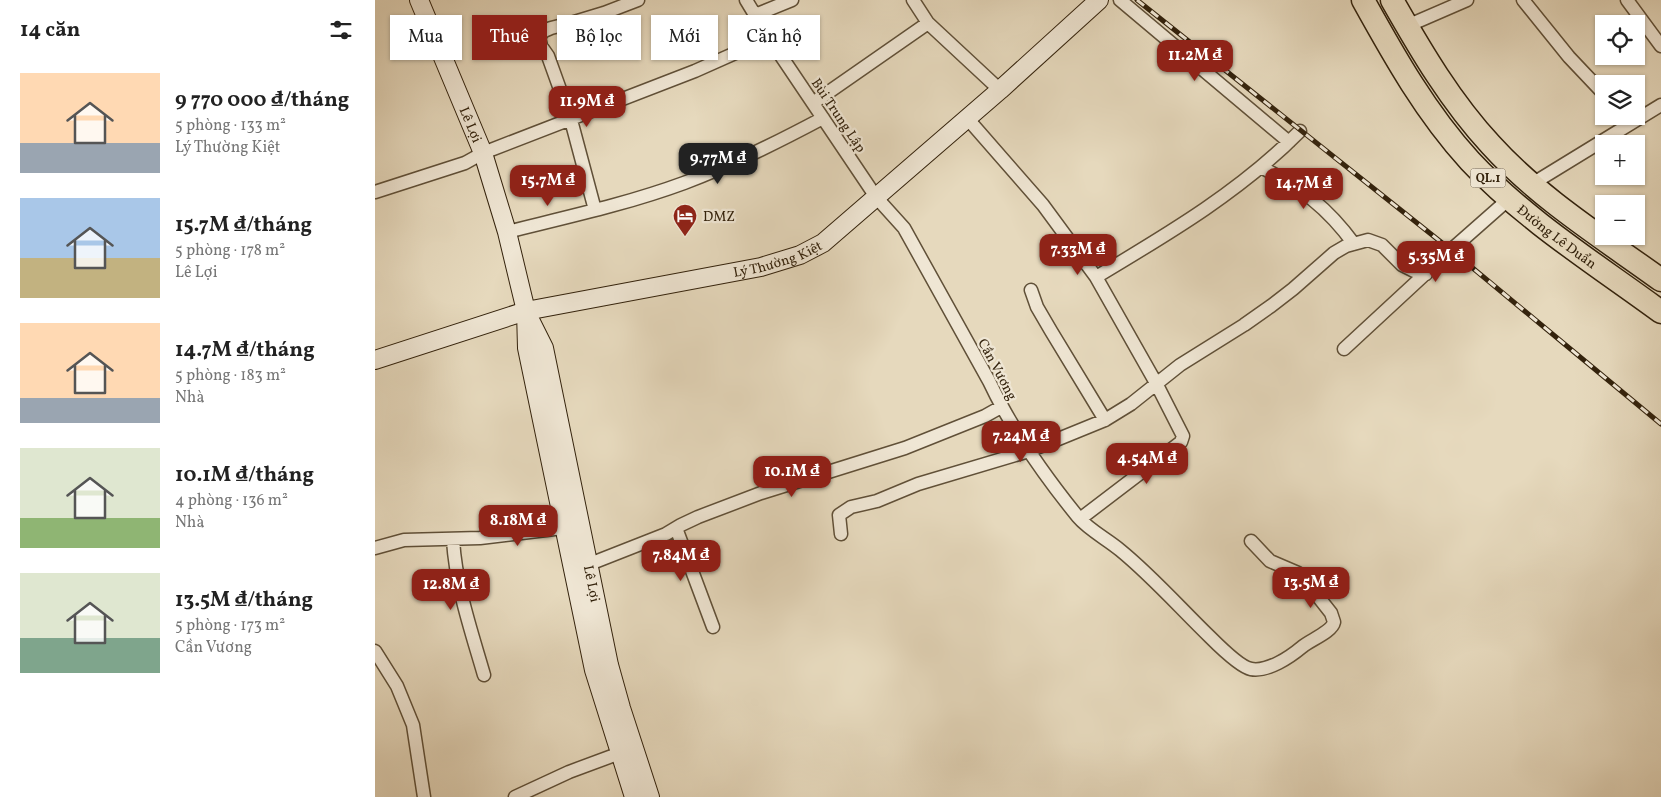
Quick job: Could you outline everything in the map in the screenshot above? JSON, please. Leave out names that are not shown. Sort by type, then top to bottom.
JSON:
[{"type":"highway","name":"Đường Lê Duẩn","points":[[1363,0],[1396,58],[1429,110],[1471,161],[1528,215],[1661,312]]},
{"type":"highway","name":"Đường Lê Duẩn","points":[[1392,0],[1451,96],[1491,145],[1547,197],[1661,280]]},
{"type":"street","name":"Lê Lợi","points":[[419,0],[483,153],[507,232],[526,311],[527,348],[550,418],[619,753],[634,797]]},
{"type":"street","points":[[595,210],[571,120],[539,37],[544,31],[551,28],[571,24],[637,0]]},
{"type":"street","name":"Bùi Trung Lập","points":[[746,0],[755,15]]},
{"type":"street","points":[[755,15],[793,0]]},
{"type":"street","points":[[913,0],[928,23],[1000,90]]},
{"type":"street","name":"Lý Thường Kiệt","points":[[375,360],[526,311],[761,267],[800,255],[823,243],[877,197],[1000,90],[1099,0]]},
{"type":"street","points":[[1119,0],[1289,142]]},
{"type":"street","points":[[1407,26],[1467,0]]},
{"type":"street","points":[[1523,0],[1569,57],[1595,84]]},
{"type":"street","points":[[1627,0],[1661,46]]},
{"type":"street","points":[[813,103],[928,23]]},
{"type":"street","points":[[375,192],[465,163],[483,153],[571,120],[728,56]]},
{"type":"street","name":"Bùi Trung Lập","points":[[784,60],[877,197]]},
{"type":"street","points":[[1645,112],[1661,104]]},
{"type":"street","points":[[507,232],[595,210],[674,186],[764,150],[823,118]]},
{"type":"street","points":[[967,118],[1043,204],[1096,277],[1156,383],[1183,436],[1182,441],[1080,519]]},
{"type":"street","points":[[1532,184],[1620,125]]},
{"type":"street","points":[[1096,277],[1214,204],[1261,167],[1300,131]]},
{"type":"street","points":[[1261,167],[1289,182],[1320,205],[1339,223],[1354,244]]},
{"type":"street","name":"Cần Vương","points":[[877,197],[904,228],[989,381],[1001,407],[1029,451],[1080,519],[1121,550],[1211,638],[1243,666],[1256,669],[1283,661],[1330,629],[1333,624],[1331,613],[1305,580],[1298,573],[1270,561],[1251,541]]},
{"type":"street","points":[[1344,349],[1510,198]]},
{"type":"street","points":[[841,534],[839,515],[846,509],[877,501],[918,484],[1029,451],[1105,420],[1131,404],[1180,365],[1271,306],[1334,253],[1346,246],[1367,240],[1382,246],[1402,265],[1425,274]]},
{"type":"street","points":[[1031,290],[1037,307],[1105,420]]},
{"type":"street","points":[[581,567],[667,534],[699,517],[761,493],[905,448],[985,416],[1001,407]]},
{"type":"street","points":[[375,548],[405,540],[431,538],[453,540],[572,526]]},
{"type":"street","points":[[676,528],[713,627]]},
{"type":"street","points":[[453,540],[457,579],[469,629],[484,675]]},
{"type":"street","points":[[375,651],[397,686],[413,726],[424,797]]},
{"type":"street","name":"Lê Lợi","points":[[602,668],[621,708],[650,797]]},
{"type":"street","points":[[515,797],[569,772],[619,753]]},
{"type":"railway","points":[[1137,0],[1451,250],[1661,424]]},
{"type":"place","name":"DMZ","points":[[685,237]]}]
